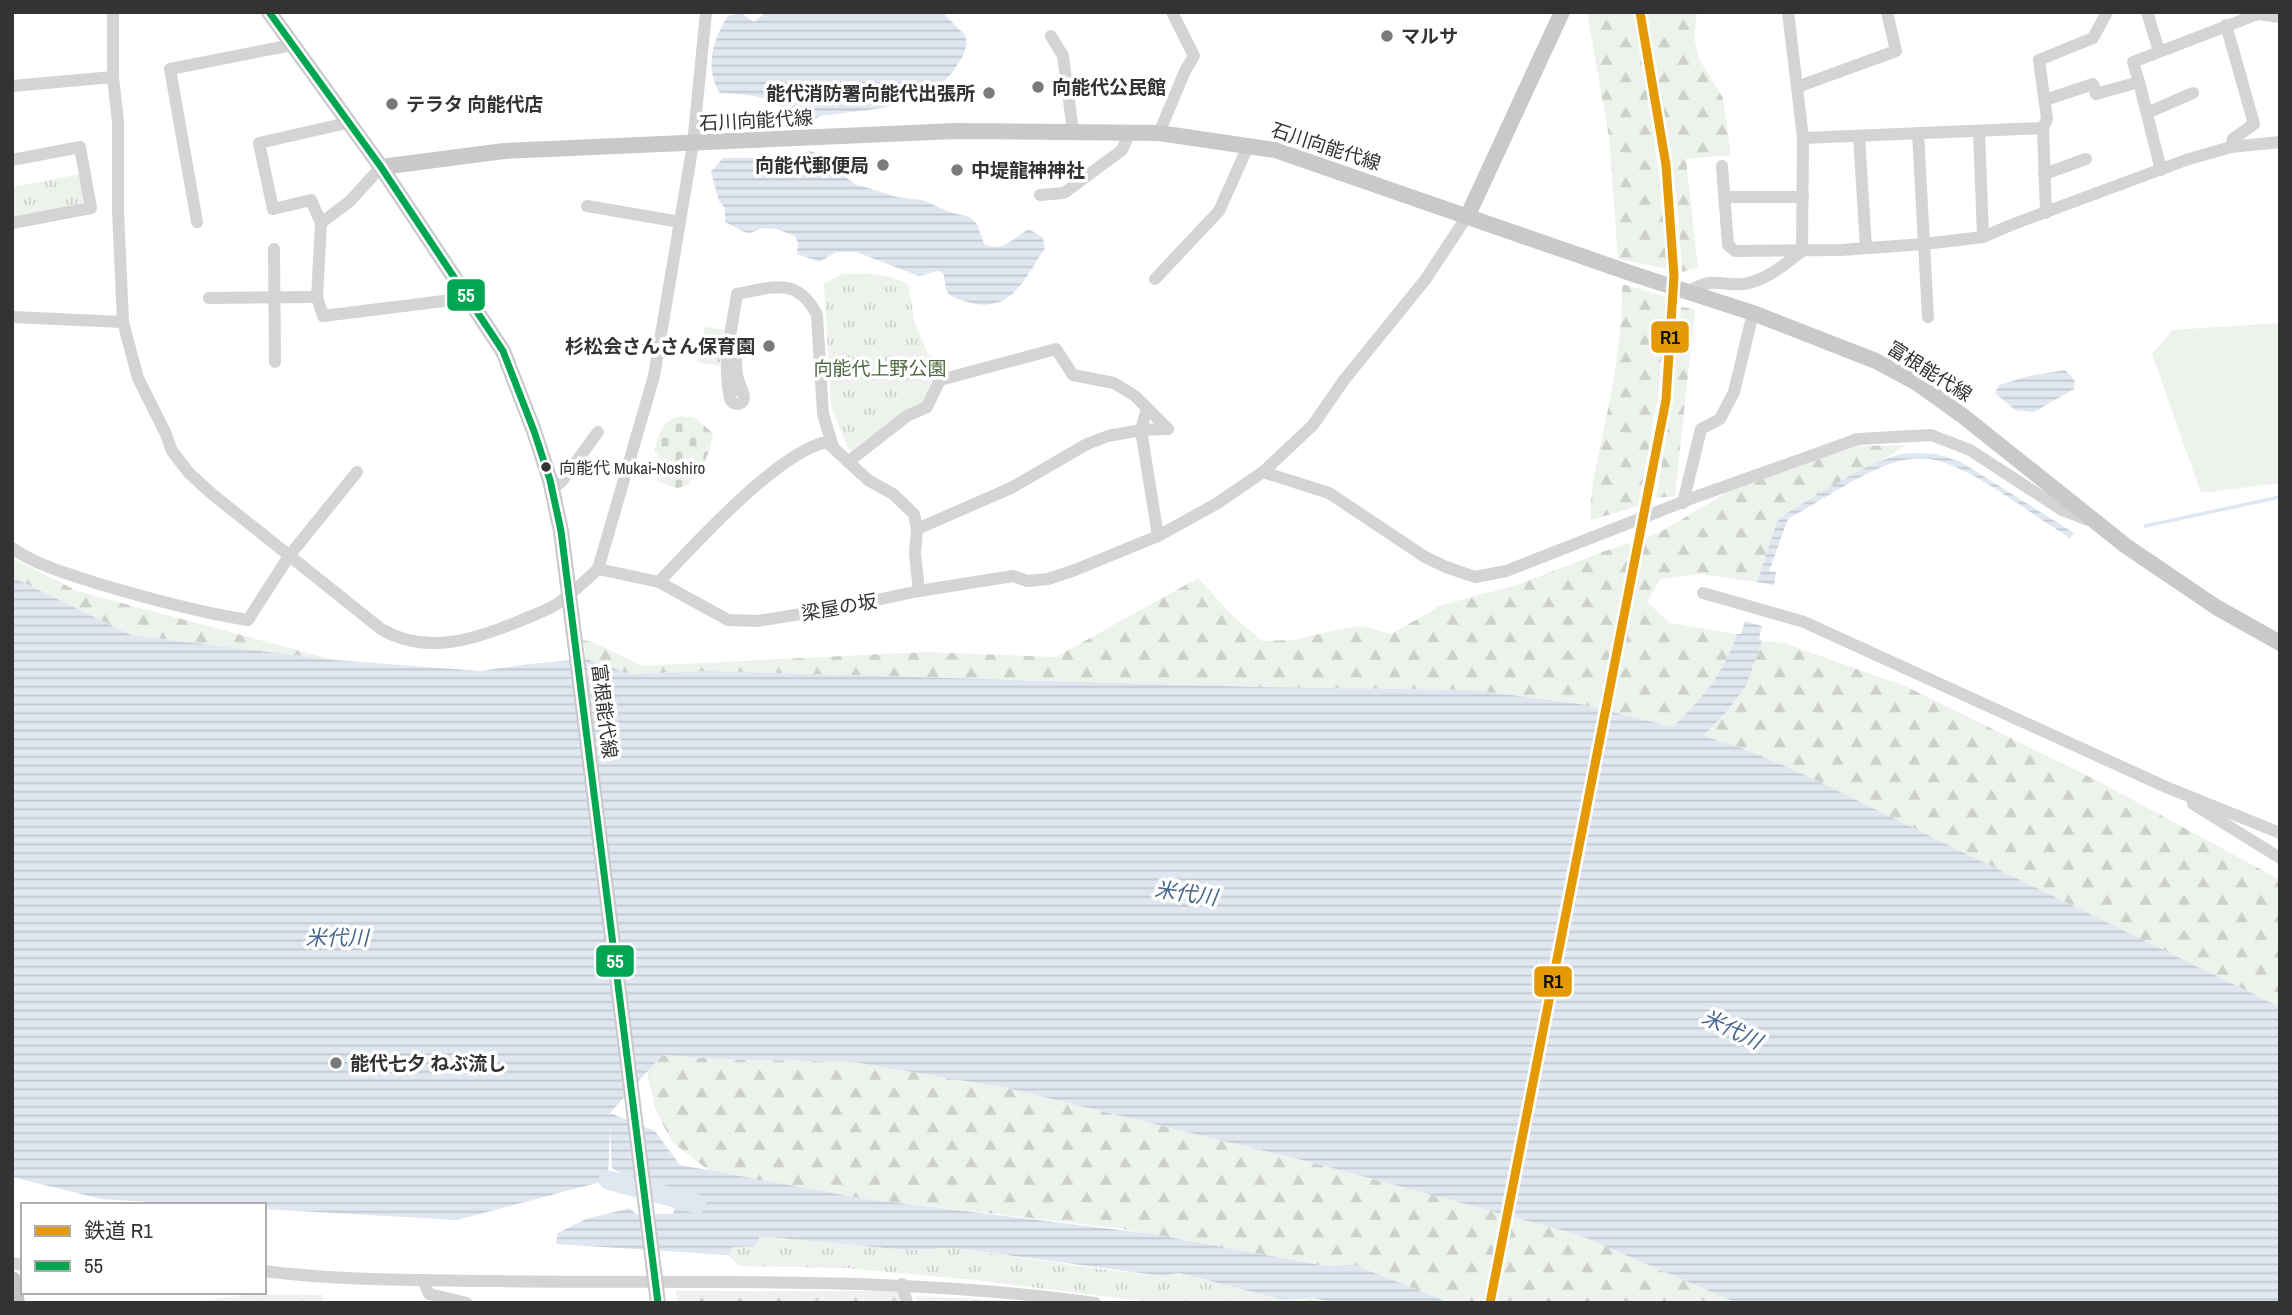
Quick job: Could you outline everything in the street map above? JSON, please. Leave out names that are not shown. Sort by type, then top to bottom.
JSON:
[{"type":"highway","points":[[12,1280],[16,1303]]},
{"type":"main road","points":[[269,12],[382,167]]},
{"type":"main road","points":[[1468,215],[1562,12]]},
{"type":"main road","name":"石川向能代線","points":[[382,167],[479,153],[568,147],[693,144],[956,131],[1130,131],[1249,144],[1276,150],[1468,215]]},
{"type":"main road","name":"富根能代線","points":[[382,167],[503,351],[534,431],[552,489],[561,531],[576,642],[658,1303]]},
{"type":"main road","name":"富根能代線","points":[[1468,215],[1636,275],[1754,313],[1876,361],[1917,383],[1963,416],[2098,524],[2216,607],[2280,643]]},
{"type":"street","points":[[113,12],[123,322],[138,378],[172,451],[189,473],[212,494],[289,556],[382,629],[397,638],[415,643],[457,642],[484,636],[554,606],[598,569],[654,376],[693,144],[706,12]]},
{"type":"street","points":[[1159,133],[1194,56],[1172,12]]},
{"type":"street","points":[[1788,12],[1803,138],[1802,251]]},
{"type":"street","points":[[1797,87],[1896,51],[1887,12]]},
{"type":"street","points":[[2046,213],[2043,128],[2047,119],[2039,60],[2094,38],[2107,12]]},
{"type":"street","points":[[2147,12],[2159,51]]},
{"type":"street","points":[[2161,170],[2133,62],[2258,14],[2280,17]]},
{"type":"street","points":[[2227,24],[2254,124],[2233,139],[2231,147]]},
{"type":"street","points":[[1051,36],[1063,56],[1073,131]]},
{"type":"street","points":[[197,222],[170,69],[292,45]]},
{"type":"street","points":[[12,86],[113,77]]},
{"type":"street","points":[[2045,100],[2093,84],[2096,94],[2138,82]]},
{"type":"street","points":[[2147,113],[2193,93]]},
{"type":"street","points":[[348,123],[259,143],[273,209],[311,200],[321,223],[317,297],[323,316],[468,299]]},
{"type":"street","points":[[1803,138],[2043,128]]},
{"type":"street","points":[[1041,195],[1064,193],[1122,150],[1130,131]]},
{"type":"street","points":[[1979,131],[1983,237]]},
{"type":"street","points":[[1918,133],[1928,317]]},
{"type":"street","points":[[1859,136],[1866,248]]},
{"type":"street","points":[[1722,166],[1728,246],[1735,251],[1802,251],[1924,244],[1983,237],[2186,159],[2231,147],[2280,142]]},
{"type":"street","points":[[1155,279],[1219,211],[1249,144]]},
{"type":"street","points":[[12,160],[80,147],[91,208],[12,223]]},
{"type":"street","points":[[2044,174],[2087,159]]},
{"type":"street","points":[[321,223],[350,201],[382,167]]},
{"type":"street","points":[[1726,197],[1803,198]]},
{"type":"street","points":[[587,206],[680,222]]},
{"type":"street","name":"梁屋の坂","points":[[598,569],[659,582],[728,620],[839,608],[1013,576],[1027,581],[1048,579],[1075,570],[1158,536],[1216,504],[1263,472],[1313,425],[1343,380],[1425,281],[1468,215]]},
{"type":"street","points":[[274,249],[275,362]]},
{"type":"street","points":[[1689,291],[1706,281],[1744,284],[1771,274],[1802,251]]},
{"type":"street","points":[[737,395],[735,352],[740,293],[783,286],[804,296],[811,304],[819,326],[823,414],[833,447]]},
{"type":"street","points":[[209,298],[317,297]]},
{"type":"street","points":[[1683,503],[1701,429],[1720,419],[1734,391],[1754,313]]},
{"type":"street","points":[[12,317],[123,322]]},
{"type":"street","points":[[848,462],[907,416],[927,407],[940,380],[1056,349],[1073,375],[1114,383],[1135,396],[1168,429],[1141,430],[1108,436],[1087,444],[1011,488],[917,529]]},
{"type":"street","points":[[1147,408],[1141,430],[1158,536]]},
{"type":"street","points":[[552,489],[562,481],[598,432]]},
{"type":"street","points":[[1263,472],[1329,493],[1425,557],[1446,568],[1475,577],[1506,571],[1858,439],[1931,435],[1970,450],[2062,510],[2098,524]]},
{"type":"street","points":[[659,582],[701,538],[781,464],[814,445],[827,442],[868,480],[893,494],[914,514],[919,592]]},
{"type":"street","points":[[12,548],[25,557],[92,581],[206,614],[248,620],[289,556],[357,472]]},
{"type":"street","points":[[1703,593],[1739,601],[1804,622],[2166,787],[2280,833]]},
{"type":"street","points":[[2166,787],[2280,858]]},
{"type":"street","points":[[266,1271],[423,1280],[635,1283],[655,1273],[902,1284],[1095,1303]]},
{"type":"street","points":[[423,1280],[429,1294],[467,1303]]},
{"type":"street","points":[[902,1284],[907,1303]]},
{"type":"green space","points":[[1587,12],[1634,12],[1654,140],[1668,269],[1618,259],[1609,137]]},
{"type":"green space","points":[[1647,12],[1697,12],[1694,36],[1699,59],[1723,98],[1731,155],[1686,159],[1698,268],[1682,272],[1677,200]]},
{"type":"green space","points":[[81,174],[87,204],[12,217],[12,187]]},
{"type":"green space","name":"向能代上野公園","points":[[842,274],[884,276],[908,284],[915,324],[928,354],[944,364],[946,376],[924,404],[856,454],[847,447],[831,405],[824,284]]},
{"type":"green space","points":[[1622,284],[1667,297],[1658,397],[1638,506],[1591,520],[1594,477],[1617,359]]},
{"type":"green space","points":[[1681,307],[1695,309],[1675,496],[1656,498],[1668,427]]},
{"type":"green space","points":[[2280,323],[2280,483],[2201,493],[2152,354],[2172,330]]},
{"type":"green space","points":[[705,327],[727,330],[722,366],[697,362]]},
{"type":"green space","points":[[681,416],[696,419],[713,433],[710,448],[701,467],[688,485],[677,488],[658,482],[658,455],[654,452],[659,434],[665,425]]},
{"type":"green space","points":[[1906,445],[1804,504],[1791,515],[1773,539],[1757,582],[1700,574],[1660,579],[1647,602],[1670,623],[1737,634],[1711,685],[1673,727],[1580,704],[1472,690],[1258,687],[711,671],[630,674],[586,659],[583,640],[642,666],[924,652],[1056,657],[1198,578],[1233,616],[1262,641],[1293,640],[1363,626],[1391,634],[1442,605],[1517,585],[1657,534],[1733,489],[1858,446]]},
{"type":"green space","points":[[12,558],[77,591],[334,660],[131,635],[12,577]]},
{"type":"green space","points":[[1762,641],[1784,643],[1907,687],[2098,781],[2280,880],[2280,1007],[1799,772],[1734,745],[1703,736],[1746,686]]},
{"type":"green space","points":[[662,1055],[853,1062],[1007,1088],[1310,1162],[1579,1235],[1737,1303],[1450,1303],[1355,1265],[1325,1266],[1117,1228],[859,1198],[711,1172],[672,1142],[655,1108],[647,1071]]},
{"type":"green space","points":[[760,1236],[906,1250],[954,1248],[1162,1276],[1179,1273],[1280,1299],[1314,1298],[1336,1303],[1159,1303],[975,1280],[845,1268],[739,1266],[728,1255],[732,1247]]},
{"type":"green space","points":[[676,1291],[898,1291],[902,1303],[677,1303]]},
{"type":"green space","points":[[254,1294],[323,1295],[324,1303],[199,1301]]},
{"type":"green space","points":[[916,1296],[1032,1302],[1035,1303],[918,1303]]},
{"type":"water","points":[[766,12],[942,12],[965,35],[967,43],[963,56],[952,73],[935,90],[883,108],[820,116],[812,121],[812,125],[806,127],[803,116],[761,97],[720,93],[715,83],[712,54],[718,34],[728,16],[741,13],[754,22]]},
{"type":"water","points":[[814,152],[818,160],[855,184],[897,197],[923,200],[949,212],[970,217],[977,224],[984,244],[1002,246],[1029,229],[1043,238],[1045,248],[1015,291],[996,303],[983,305],[950,295],[943,273],[937,271],[919,276],[856,252],[836,252],[820,262],[797,254],[798,243],[795,236],[777,229],[763,228],[750,233],[744,232],[725,222],[725,208],[719,201],[711,172],[723,158],[788,158]]},
{"type":"water","points":[[2065,370],[2075,381],[2074,389],[2034,412],[2015,410],[1995,393],[1999,385],[2029,376]]},
{"type":"water","points":[[1937,454],[1961,462],[2074,533],[2070,538],[1989,485],[1956,467],[1929,459],[1904,460],[1865,475],[1788,519],[1769,571],[1776,572],[1774,585],[1757,582],[1777,522],[1784,515],[1884,460],[1898,455]]},
{"type":"water","name":"米代川","points":[[12,577],[131,635],[334,660],[480,671],[586,659],[630,674],[711,671],[1258,687],[1472,690],[1580,704],[1673,727],[1711,685],[1737,634],[1741,634],[1745,621],[1762,626],[1759,639],[1762,641],[1746,686],[1703,736],[1734,745],[1799,772],[2280,1007],[2280,1303],[1737,1303],[1579,1235],[1310,1162],[1007,1088],[853,1062],[662,1055],[610,1113],[655,1131],[680,1165],[859,1198],[1152,1234],[1325,1266],[1355,1265],[1450,1303],[1336,1303],[1314,1298],[1280,1299],[1179,1273],[1162,1276],[954,1248],[906,1250],[760,1236],[755,1246],[733,1247],[728,1255],[556,1244],[558,1233],[586,1219],[630,1208],[636,1214],[673,1214],[676,1204],[670,1191],[630,1178],[612,1168],[610,1128],[608,1180],[457,1220],[266,1209],[266,1203],[166,1203],[101,1199],[12,1177]]},
{"type":"waterway","points":[[2145,526],[2280,497]]},
{"type":"waterway","points":[[608,1180],[697,1204]]},
{"type":"tunnel","points":[[12,1263],[21,1265]]},
{"type":"rail line","name":"R1","points":[[1490,1303],[1666,400],[1674,276],[1666,165],[1640,12]]},
{"type":"transit line","name":"55","points":[[269,12],[381,167],[503,351],[550,480],[561,531],[658,1303]]},
{"type":"place","name":"マルサ","points":[[1387,36]]},
{"type":"place","name":"向能代公民館","points":[[1038,87]]},
{"type":"place","name":"能代消防署向能代出張所","points":[[989,93]]},
{"type":"place","name":"テラタ 向能代店","points":[[392,104]]},
{"type":"place","name":"向能代郵便局","points":[[883,165]]},
{"type":"place","name":"中堤龍神神社","points":[[957,170]]},
{"type":"place","name":"杉松会さんさん保育園","points":[[769,346]]},
{"type":"place","name":"向能代 Mukai-Noshiro","points":[[546,467]]},
{"type":"place","name":"能代七夕 ねぶ流し","points":[[336,1063]]}]
